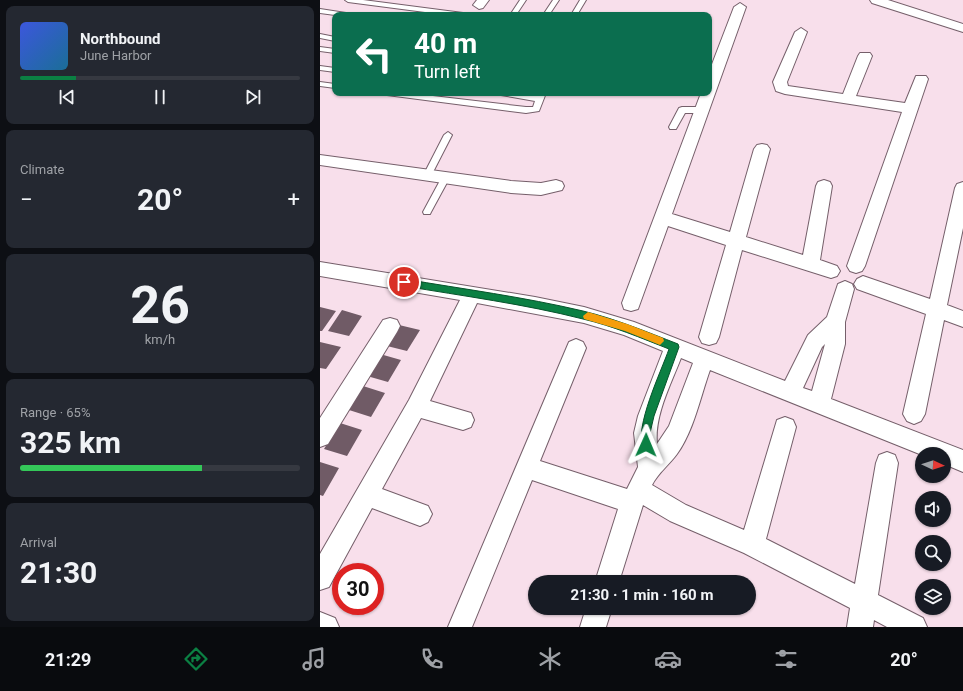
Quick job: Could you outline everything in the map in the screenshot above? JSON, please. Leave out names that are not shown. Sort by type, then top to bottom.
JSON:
[{"type":"street","points":[[876,0],[963,28]]},
{"type":"street","points":[[712,84],[740,7]]},
{"type":"street","points":[[801,32],[780,82],[781,88],[792,92],[912,109]]},
{"type":"street","points":[[848,99],[865,56]]},
{"type":"street","points":[[856,266],[912,109],[921,79]]},
{"type":"street","points":[[630,303],[707,96]]},
{"type":"street","points":[[709,337],[762,149]]},
{"type":"street","points":[[320,160],[428,174],[511,187],[542,189],[556,186]]},
{"type":"street","points":[[810,264],[824,186]]},
{"type":"street","points":[[914,414],[963,188]]},
{"type":"street","points":[[663,218],[830,271]]},
{"type":"street","points":[[844,263],[856,266],[862,271],[864,284],[856,290],[845,290],[833,282],[830,271],[833,266],[844,263]]},
{"type":"street","points":[[320,269],[535,305],[584,315],[627,328],[963,461]]},
{"type":"street","points":[[864,284],[936,310],[963,318]]},
{"type":"street","points":[[819,404],[835,344],[834,322],[845,290]]},
{"type":"street","points":[[320,578],[416,407],[472,295]]},
{"type":"street","points":[[790,392],[815,341],[834,322]]},
{"type":"street","points":[[320,437],[390,326]]},
{"type":"street","points":[[649,468],[645,433],[649,416],[675,347]]},
{"type":"street","points":[[460,626],[576,348]]},
{"type":"street","points":[[609,575],[635,496],[649,468],[669,447],[678,431],[704,359]]},
{"type":"street","points":[[416,407],[463,420]]},
{"type":"street","points":[[752,545],[785,428]]},
{"type":"street","points":[[860,627],[887,463]]},
{"type":"street","points":[[526,467],[635,496],[678,512],[752,545],[914,627]]},
{"type":"street","points":[[366,495],[420,514]]},
{"type":"street","points":[[593,627],[597,615]]},
{"type":"street","points":[[320,625],[326,627]]},
{"type":"lane","points":[[348,0],[440,12]]},
{"type":"lane","points":[[515,12],[523,0]]},
{"type":"lane","points":[[548,12],[556,0]]},
{"type":"lane","points":[[576,12],[583,0]]},
{"type":"lane","points":[[320,11],[332,13]]},
{"type":"lane","points":[[320,36],[332,38]]},
{"type":"lane","points":[[320,49],[332,51]]},
{"type":"lane","points":[[320,68],[332,70]]},
{"type":"lane","points":[[320,84],[332,86]]},
{"type":"lane","points":[[412,96],[526,110],[536,109],[541,96]]},
{"type":"lane","points":[[673,127],[682,110],[702,110]]},
{"type":"lane","points":[[428,174],[448,135]]},
{"type":"lane","points":[[427,212],[446,177]]},
{"type":"building","points":[[320,307],[336,311],[322,331],[320,331]]},
{"type":"building","points":[[342,310],[362,316],[349,336],[328,331]]},
{"type":"building","points":[[399,325],[420,330],[407,351],[387,346]]},
{"type":"building","points":[[320,342],[341,347],[326,369],[320,368]]},
{"type":"building","points":[[380,354],[401,360],[388,382],[367,376]]},
{"type":"building","points":[[363,386],[385,393],[371,417],[349,410]]},
{"type":"building","points":[[340,423],[362,430],[347,456],[324,449]]},
{"type":"building","points":[[320,462],[339,468],[323,496],[320,495]]},
{"type":"slow traffic","points":[[588,316],[627,328],[660,341]]},
{"type":"route","points":[[404,282],[584,315],[627,328],[675,347],[649,416],[645,433],[646,445]]}]
